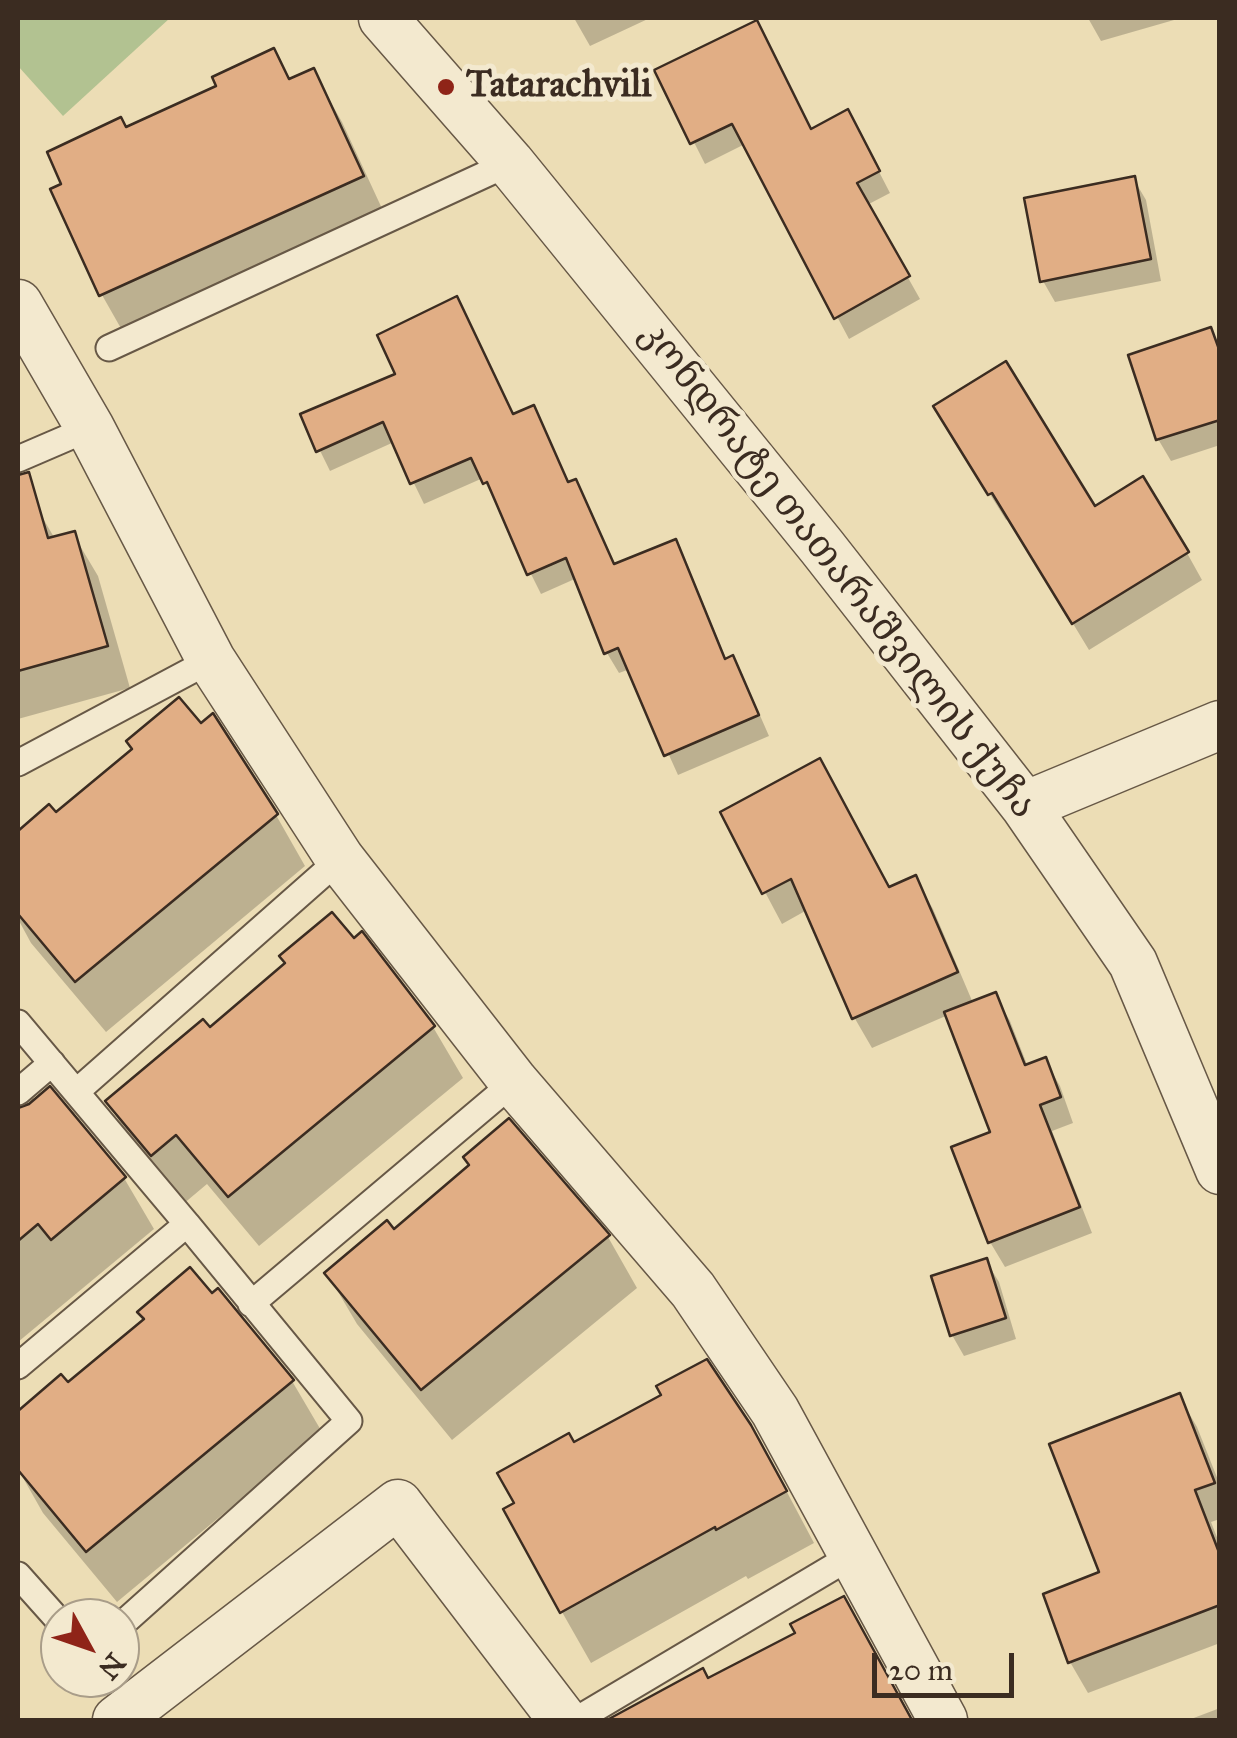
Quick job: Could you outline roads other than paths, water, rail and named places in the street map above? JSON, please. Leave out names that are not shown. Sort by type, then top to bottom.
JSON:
[{"type":"street","name":"კონდრატე თათარაშვილის ქუჩა","points":[[382,18],[510,163],[1026,806],[1133,964],[1220,1170]]},
{"type":"street","points":[[18,304],[90,428],[211,660],[340,859],[514,1082],[693,1290],[774,1411],[944,1720]]},
{"type":"street","points":[[1026,806],[1220,725]]},
{"type":"street","points":[[117,1720],[398,1504],[563,1720]]},
{"type":"lane","points":[[110,348],[510,163]]},
{"type":"lane","points":[[18,459],[90,428]]},
{"type":"lane","points":[[18,763],[211,660]]},
{"type":"lane","points":[[76,1092],[340,859]]},
{"type":"lane","points":[[18,1023],[348,1421],[140,1608]]},
{"type":"lane","points":[[18,1092],[52,1063]]},
{"type":"lane","points":[[250,1304],[514,1082]]},
{"type":"lane","points":[[18,1366],[187,1224]]},
{"type":"lane","points":[[576,1720],[855,1554]]},
{"type":"lane","points":[[18,1574],[40,1599]]},
{"type":"place","name":"Tatarachvili","points":[[446,87]]}]
